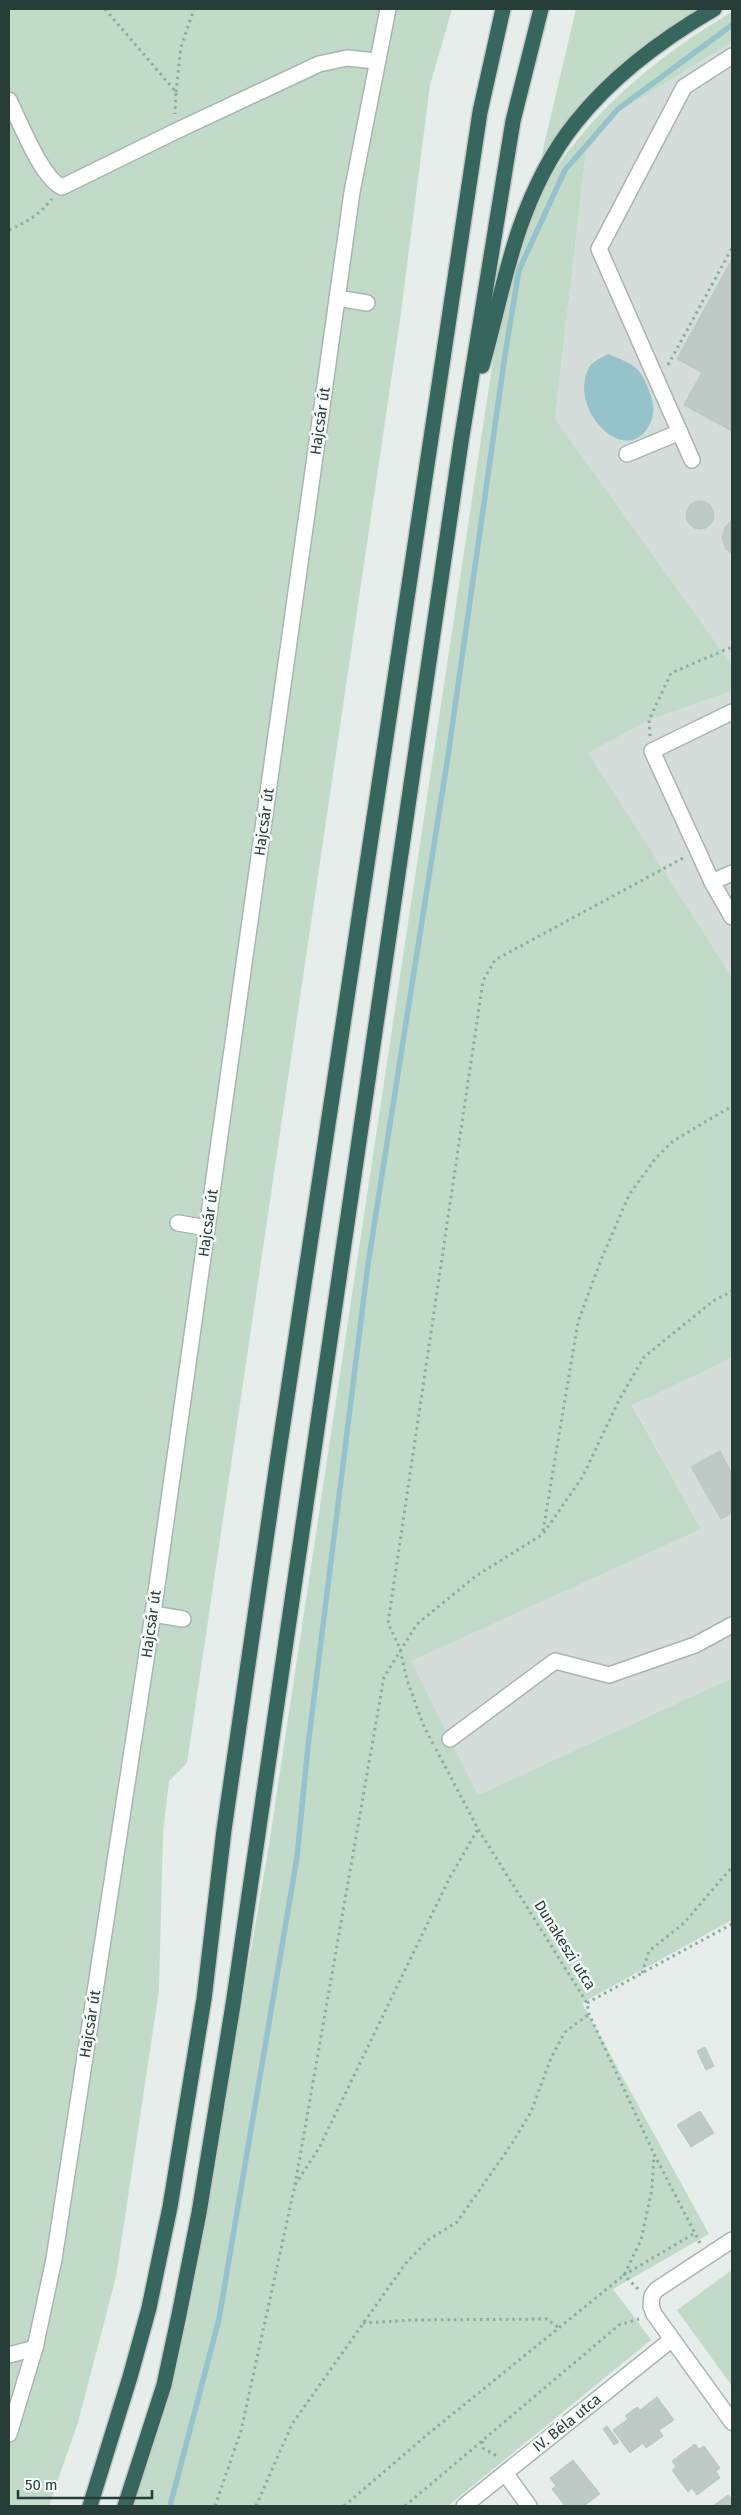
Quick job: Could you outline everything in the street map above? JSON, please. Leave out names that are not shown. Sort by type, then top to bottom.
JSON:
[{"type":"highway","points":[[90,2506],[149,2308],[170,2207],[204,1999],[226,1820],[354,942],[480,112],[503,9]]},
{"type":"highway","points":[[125,2506],[164,2385],[205,2175],[233,2004],[461,442],[513,121],[541,9]]},
{"type":"highway","points":[[461,442],[519,230],[550,163],[576,122],[607,89],[664,42],[714,9]]},
{"type":"street","name":"Hajcsár út","points":[[9,2434],[35,2348],[54,2259],[153,1614],[352,192],[376,61],[388,9]]},
{"type":"street","points":[[692,460],[659,381],[599,249],[684,87],[732,56]]},
{"type":"street","points":[[9,100],[44,168],[57,184],[62,187],[319,64],[347,58],[376,61]]},
{"type":"street","points":[[337,298],[367,302]]},
{"type":"street","points":[[627,454],[680,432]]},
{"type":"street","points":[[732,712],[652,751],[712,882],[732,917]]},
{"type":"street","points":[[712,882],[732,873]]},
{"type":"street","points":[[178,1223],[207,1228]]},
{"type":"street","points":[[153,1614],[183,1618]]},
{"type":"street","points":[[450,1739],[555,1661],[609,1675],[695,1645],[732,1624]]},
{"type":"street","points":[[732,2240],[656,2290],[652,2296],[651,2306],[671,2340],[732,2422]]},
{"type":"street","name":"IV. Béla utca","points":[[464,2506],[671,2340]]},
{"type":"street","points":[[9,2355],[35,2348]]},
{"type":"street","points":[[507,2471],[530,2506]]},
{"type":"path","points":[[105,9],[176,92]]},
{"type":"path","points":[[174,132],[181,46],[194,9]]},
{"type":"path","points":[[9,230],[27,222],[43,211],[62,187]]},
{"type":"path","points":[[659,381],[732,248]]},
{"type":"path","points":[[652,751],[649,720],[671,674],[732,647]]},
{"type":"path","name":"Dunakeszi utca","points":[[698,850],[495,960],[483,981],[388,1623],[400,1649],[407,1680],[423,1724],[478,1829],[588,2003],[589,2014],[654,2154],[708,2256]]},
{"type":"path","points":[[543,1534],[578,1322],[601,1260],[629,1195],[655,1159],[673,1141],[732,1106]]},
{"type":"path","points":[[215,2506],[241,2431],[294,2184],[384,1677],[417,1624],[476,1576],[543,1534],[582,1476],[619,1400],[644,1357],[713,1301],[732,1291]]},
{"type":"path","points":[[294,2184],[319,2148],[450,1877],[478,1829]]},
{"type":"path","points":[[642,1973],[649,1951],[684,1923],[732,1867]]},
{"type":"path","points":[[588,2003],[732,1924]]},
{"type":"path","points":[[256,2506],[292,2424],[406,2263],[428,2240],[457,2222],[512,2145],[531,2112],[551,2058],[565,2032],[589,2014]]},
{"type":"path","points":[[624,2275],[641,2240],[652,2189],[654,2154]]},
{"type":"path","points":[[344,2506],[428,2434],[624,2275],[695,2233]]},
{"type":"path","points":[[405,2506],[619,2324],[654,2314]]},
{"type":"path","points":[[363,2323],[414,2320],[547,2319],[559,2328]]},
{"type":"path","points":[[482,2440],[483,2448],[499,2457],[507,2471]]},
{"type":"shaded area","points":[[732,42],[732,665],[555,419],[586,152],[620,111]]},
{"type":"shaded area","points":[[732,691],[732,977],[587,753],[649,720]]},
{"type":"shaded area","points":[[732,1358],[732,1678],[478,1795],[410,1660],[701,1529],[632,1404]]},
{"type":"green space","points":[[9,9],[452,9],[430,85],[400,320],[187,1763],[169,1781],[163,1833],[159,1990],[116,2277],[78,2422],[49,2506],[9,2506]]},
{"type":"green space","points":[[576,9],[698,9],[631,57],[592,93],[574,113],[541,158]]},
{"type":"green space","points":[[732,12],[732,42],[620,111],[586,152],[555,419],[732,665],[732,691],[649,720],[588,753],[732,977],[732,1358],[632,1405],[701,1529],[411,1661],[478,1795],[732,1678],[732,1920],[582,2003],[709,2234],[613,2289],[651,2340],[448,2506],[134,2506],[165,2408],[188,2317],[269,1845],[504,287],[545,188],[569,150],[588,127],[610,104],[657,63],[707,27]]},
{"type":"green space","points":[[732,2270],[732,2386],[677,2310]]},
{"type":"water","points":[[608,354],[636,368],[644,378],[651,396],[653,409],[651,421],[647,429],[636,439],[624,440],[612,436],[600,426],[591,413],[585,398],[585,382],[591,364]]},
{"type":"building","points":[[732,259],[732,431],[684,405],[702,372],[677,359]]},
{"type":"building","points":[[700,501],[710,505],[714,515],[710,525],[700,529],[690,525],[686,515],[690,505]]},
{"type":"building","points":[[732,520],[732,554],[726,549],[722,537],[726,526]]},
{"type":"building","points":[[720,1451],[732,1474],[732,1513],[721,1519],[691,1467]]},
{"type":"building","points":[[705,2047],[714,2066],[706,2070],[697,2051]]},
{"type":"building","points":[[700,2111],[714,2133],[691,2147],[677,2125]]},
{"type":"building","points":[[657,2397],[674,2420],[659,2430],[663,2436],[646,2448],[643,2443],[630,2453],[613,2430],[628,2419],[625,2416],[637,2407],[640,2410]]},
{"type":"building","points":[[607,2426],[619,2442],[614,2445],[603,2429]]},
{"type":"building","points":[[695,2444],[699,2449],[704,2446],[720,2468],[716,2471],[720,2478],[697,2495],[692,2488],[688,2492],[672,2470],[676,2467],[672,2461]]},
{"type":"building","points":[[573,2460],[600,2494],[584,2506],[571,2506],[570,2504],[565,2506],[552,2489],[556,2486],[550,2478]]},
{"type":"building","points":[[728,2495],[732,2499],[732,2506],[713,2506]]},
{"type":"waterway","points":[[170,2506],[219,2319],[297,1857],[308,1746],[368,1264],[448,756],[505,355],[519,270],[565,170],[618,109],[732,25]]}]
